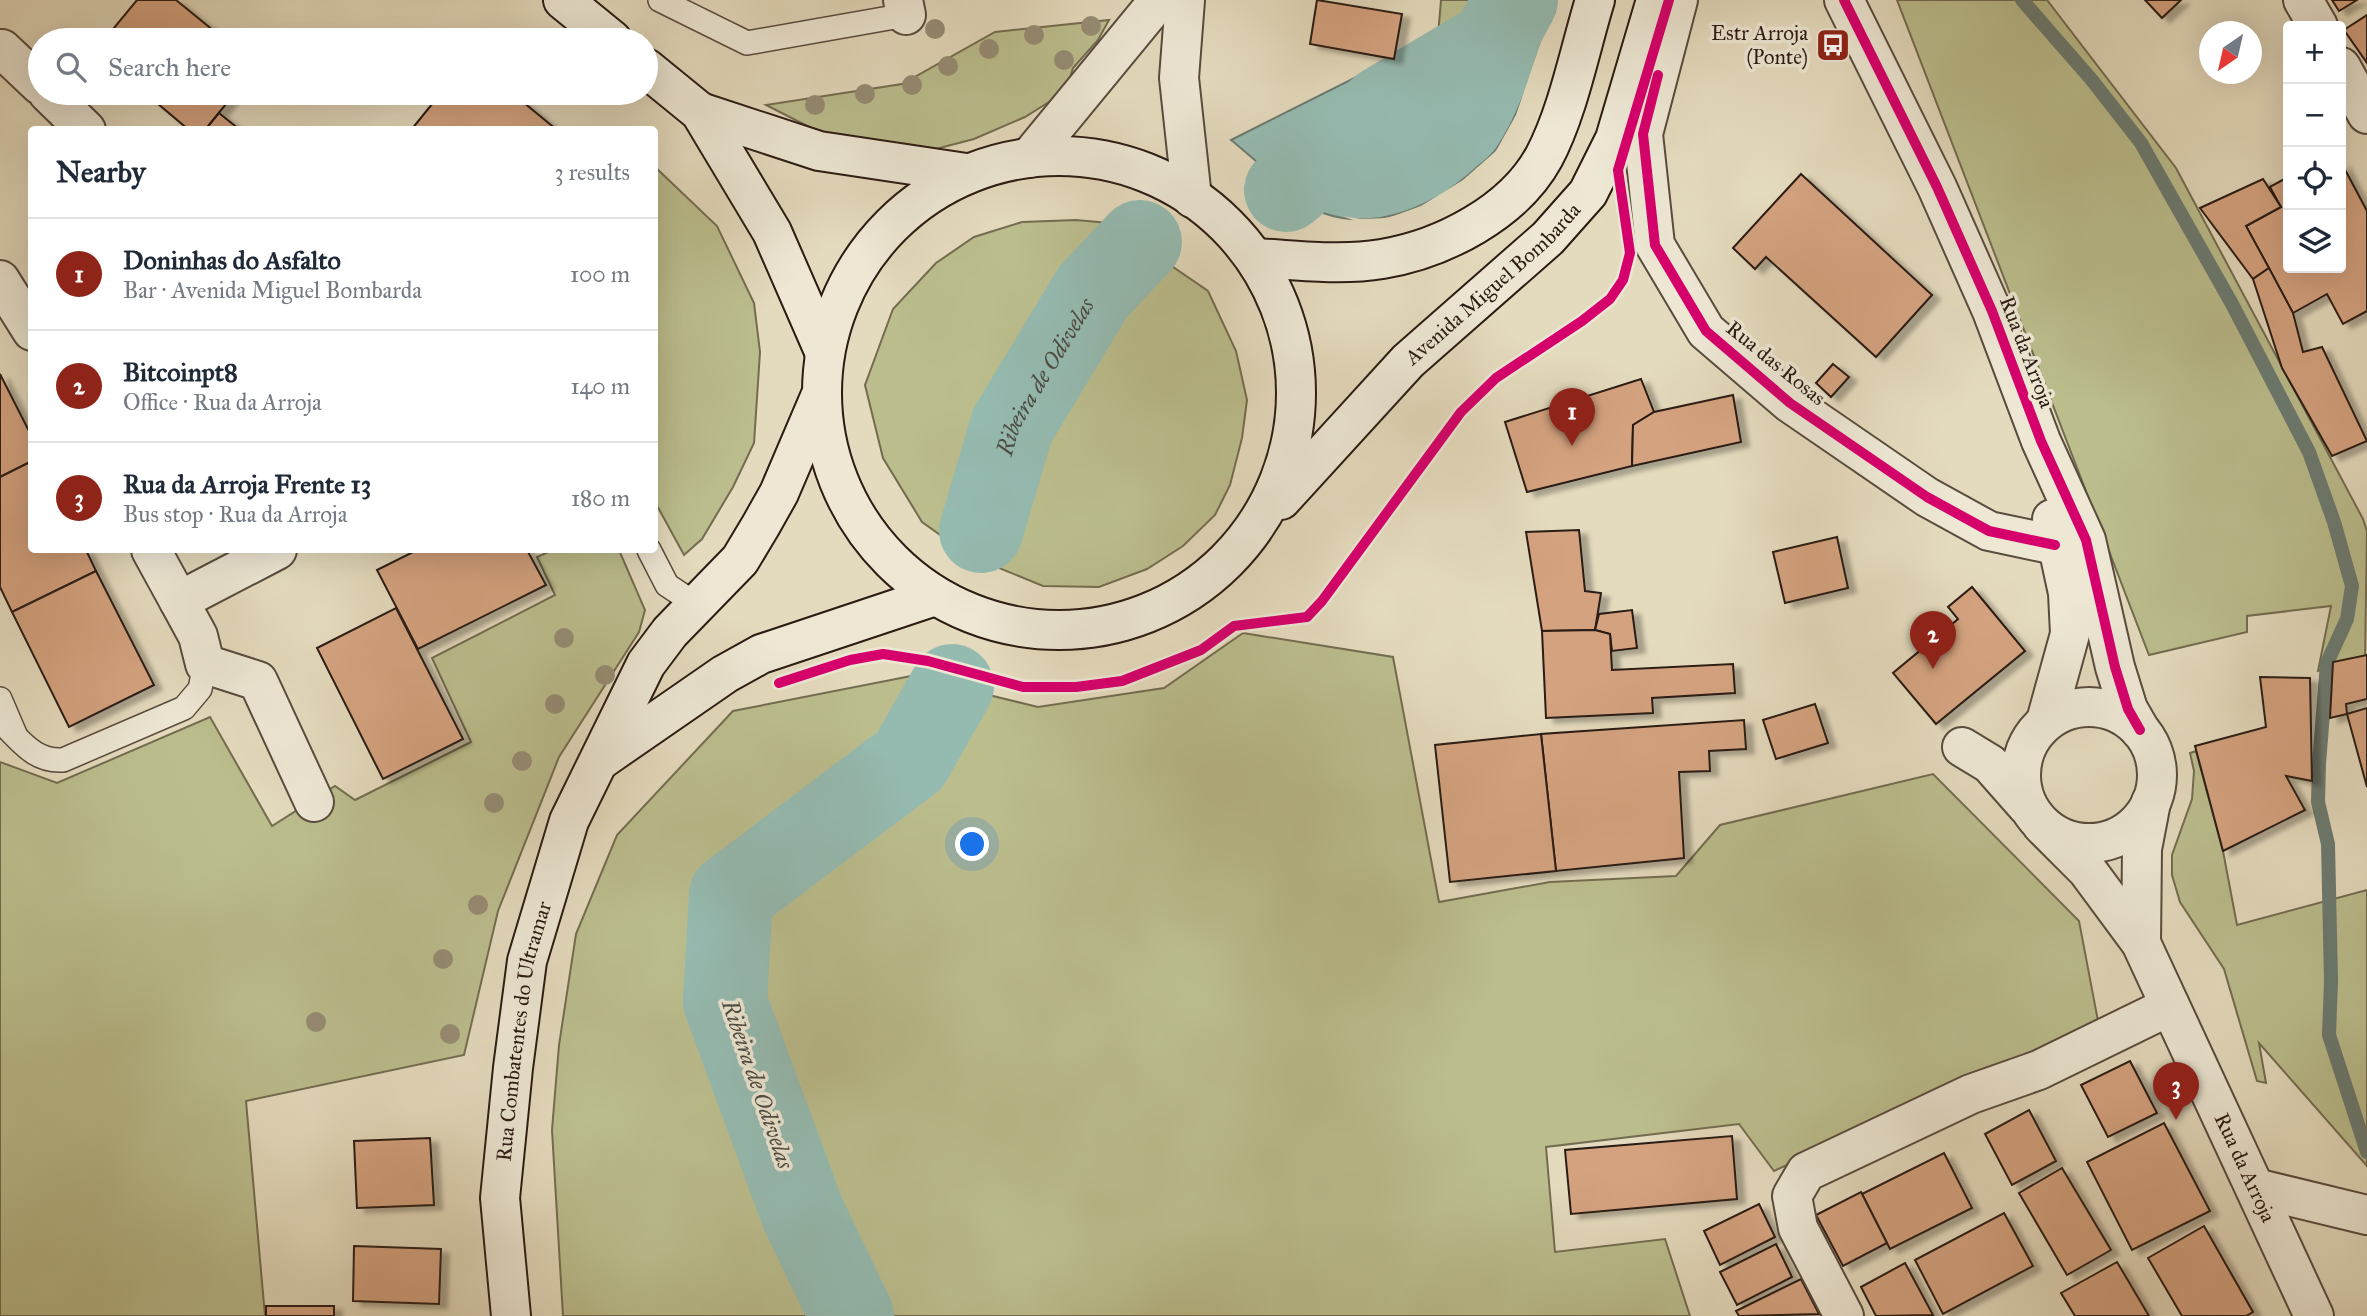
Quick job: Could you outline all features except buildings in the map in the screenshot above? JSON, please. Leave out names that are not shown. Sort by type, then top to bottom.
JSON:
[{"type":"street","points":[[563,0],[597,28]]},
{"type":"street","points":[[1029,159],[1159,0]]},
{"type":"street","points":[[1185,0],[1179,78],[1192,198]]},
{"type":"street","points":[[1255,258],[1341,262],[1393,256],[1456,234],[1490,215],[1518,190],[1544,158],[1595,0]]},
{"type":"street","name":"Avenida Miguel Bombarda","points":[[820,397],[835,475],[848,498],[875,544],[935,596],[1002,625],[1075,631],[1146,615],[1209,578],[1408,361],[1562,224],[1588,192],[1615,139],[1656,0]]},
{"type":"street","name":"Rua das Rosas","points":[[1678,0],[1643,134],[1654,245],[1706,331],[1790,403],[1927,497],[1989,531],[2055,545]]},
{"type":"street","name":"Rua da Arroja","points":[[1844,0],[1948,212],[1992,311],[2041,441],[2086,540],[2115,667],[2128,709],[2140,730]]},
{"type":"street","points":[[2303,0],[2315,21]]},
{"type":"street","points":[[1,47],[28,73]]},
{"type":"street","points":[[2346,76],[2367,114]]},
{"type":"street","points":[[658,78],[700,112],[772,232],[824,351]]},
{"type":"street","points":[[60,105],[82,126]]},
{"type":"street","points":[[700,112],[819,151],[966,173]]},
{"type":"street","points":[[820,397],[824,351],[850,276],[899,215],[966,173],[1006,160],[1085,157],[1130,166],[1192,198],[1224,222],[1255,258],[1286,321],[1297,391],[1288,461],[1258,525]]},
{"type":"street","points":[[0,280],[28,325]]},
{"type":"street","name":"Rua Combatentes do Ultramar","points":[[511,1316],[500,1198],[527,961],[569,821],[602,759],[627,698],[646,664],[670,632],[740,559],[761,525],[779,493],[820,397]]},
{"type":"street","name":"Rua da Arroja","points":[[2041,441],[2055,545],[2068,593],[2070,635],[2038,730],[2011,745],[1962,747],[1990,764],[2087,870],[2141,943],[2314,1316]]},
{"type":"street","points":[[154,553],[195,593],[198,636],[205,664],[258,681],[314,802]]},
{"type":"street","points":[[195,593],[271,553]]},
{"type":"street","name":"Rua Combatentes do Ultramar","points":[[602,759],[725,674],[761,654],[935,596]]},
{"type":"street","points":[[2089,706],[2108,709],[2125,717],[2140,730],[2150,745],[2156,763],[2157,783],[2151,802],[2140,820],[2125,833],[2107,841],[2084,844],[2061,838],[2034,815],[2021,783],[2022,760],[2038,730],[2066,710],[2089,706]]},
{"type":"street","name":"Rua da Arroja","points":[[2141,943],[2143,849],[2151,802]]},
{"type":"street","points":[[1844,1316],[1798,1228],[1792,1196],[1806,1172],[1971,1094],[2039,1070],[2171,1006]]},
{"type":"street","points":[[2255,1188],[2367,1215]]},
{"type":"lane","points":[[660,0],[747,43],[905,7]]},
{"type":"lane","points":[[651,553],[667,585],[697,605]]},
{"type":"lane","points":[[0,699],[7,728],[37,756],[50,761],[63,760],[184,708],[200,689],[205,664]]},
{"type":"green space","points":[[1441,0],[1531,0],[1438,36]]},
{"type":"green space","points":[[1897,0],[2047,0],[2176,168],[2363,519],[2367,531],[2365,660],[2318,671],[2331,606],[2247,616],[2247,632],[2149,655]]},
{"type":"green space","points":[[1109,20],[1098,40],[1073,68],[1067,88],[1052,100],[1025,117],[974,139],[932,150],[823,134],[766,105],[902,84],[995,32]]},
{"type":"green space","points":[[658,170],[717,226],[754,303],[760,352],[754,443],[733,487],[702,539],[684,555],[658,507]]},
{"type":"green space","points":[[1076,220],[1109,223],[1208,291],[1236,351],[1247,400],[1242,438],[1230,485],[1215,515],[1183,546],[1147,569],[1099,587],[1043,586],[970,556],[922,522],[883,458],[865,385],[893,309],[936,263],[974,237],[1022,222]]},
{"type":"green space","points":[[546,553],[620,553],[645,610],[639,632],[559,757],[498,911],[464,1055],[246,1101],[265,1316],[0,1316],[0,762],[57,783],[210,717],[272,826],[335,786],[355,800],[471,742],[432,658],[555,595],[537,557]]},
{"type":"green space","points":[[1243,633],[1393,657],[1439,902],[1550,882],[1676,876],[1720,825],[1933,774],[2079,921],[2098,1021],[1774,1171],[1739,1124],[1546,1147],[1555,1252],[1665,1239],[1690,1316],[563,1316],[552,1130],[559,1045],[576,934],[617,835],[733,711],[911,676],[1038,707],[1164,688]]},
{"type":"green space","points":[[2196,751],[2223,851],[2237,925],[2367,890],[2367,1166],[2259,1043],[2266,1083],[2257,1081],[2224,969],[2180,902],[2172,875],[2172,855],[2192,799],[2194,771],[2190,753]]},
{"type":"water","points":[[1531,0],[1555,0],[1524,95],[1507,131],[1486,160],[1441,195],[1423,204],[1404,212],[1364,219],[1323,213],[1231,140],[1438,36]]},
{"type":"pier","points":[[1555,0],[1559,0],[1520,116],[1498,153],[1465,183],[1422,209],[1388,221],[1361,223],[1342,216],[1361,219],[1388,218],[1421,206],[1463,180],[1496,151],[1516,115]]},
{"type":"waterway","name":"Ribeira de Odivelas","points":[[1286,190],[1384,107],[1493,42],[1516,0]]},
{"type":"waterway","points":[[2022,0],[2091,79],[2141,143],[2232,304],[2309,452],[2334,522],[2352,586],[2347,619],[2327,663],[2319,764],[2318,802],[2328,844],[2331,981],[2329,1035],[2367,1152]]},
{"type":"waterway","name":"Ribeira de Odivelas","points":[[981,531],[1012,426],[1093,292],[1140,242]]},
{"type":"waterway","name":"Ribeira de Odivelas","points":[[852,1316],[803,1214],[725,1002],[731,895],[910,760],[952,686]]},
{"type":"cycle path","points":[[779,683],[850,660],[883,654],[928,661],[1023,687],[1076,687],[1122,681],[1201,650],[1234,626],[1307,617],[1322,601],[1461,412],[1496,378],[1582,321],[1610,299],[1623,280],[1630,253],[1618,170],[1669,0]]},
{"type":"cycle path","points":[[1844,0],[1937,187],[1992,311],[2041,441],[2086,540],[2115,667],[2128,709],[2140,730]]},
{"type":"cycle path","points":[[1658,75],[1643,134],[1655,245],[1706,331],[1790,403],[1927,497],[1989,531],[2055,545]]},
{"type":"place","name":"Estr Arroja (Ponte)","points":[[1833,45]]},
{"type":"place","name":"Doninhas do Asfalto","points":[[1572,446]]},
{"type":"place","name":"Bitcoinpt8","points":[[1933,669]]},
{"type":"place","name":"Rua da Arroja Frente 13","points":[[2176,1120]]}]
